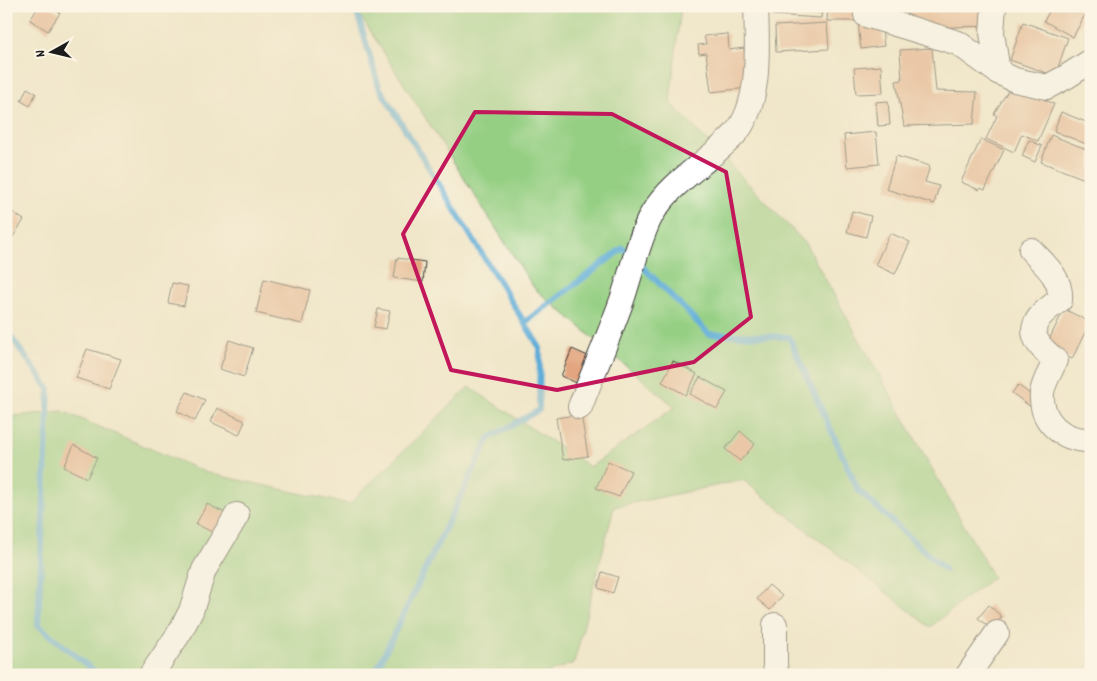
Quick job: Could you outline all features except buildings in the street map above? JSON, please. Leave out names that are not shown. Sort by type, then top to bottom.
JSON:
[{"type":"street","points":[[580,406],[618,310],[651,216],[664,198],[735,134],[744,119],[752,98],[757,53],[756,6]]},
{"type":"street","points":[[994,6],[992,33],[998,72]]},
{"type":"street","points":[[866,15],[958,43],[998,72],[1016,80],[1047,87],[1066,78],[1091,61]]},
{"type":"street","points":[[1031,250],[1055,276],[1061,289],[1060,300],[1041,313],[1035,322],[1038,346],[1055,360],[1042,391],[1043,409],[1054,427],[1070,438],[1091,440]]},
{"type":"street","points":[[151,675],[180,632],[191,611],[204,570],[237,515]]},
{"type":"street","points":[[775,625],[775,665],[777,675]]},
{"type":"street","points":[[968,675],[997,634]]},
{"type":"highlighted area","points":[[475,112],[612,114],[726,172],[751,317],[694,362],[557,390],[451,370],[403,234]]},
{"type":"green space","points":[[354,6],[681,6],[670,102],[805,243],[993,577],[930,627],[743,480],[614,507],[574,663],[541,675],[6,675],[6,417],[62,411],[207,473],[349,504],[469,387],[590,467],[675,407],[534,288]]},
{"type":"waterway","points":[[355,6],[379,87],[540,348],[539,410],[489,438],[374,675]]},
{"type":"waterway","points":[[524,323],[623,248],[631,255]]},
{"type":"waterway","points":[[640,264],[709,334],[789,337],[858,490],[945,570]]},
{"type":"waterway","points":[[6,330],[49,389],[38,625],[99,675]]}]
